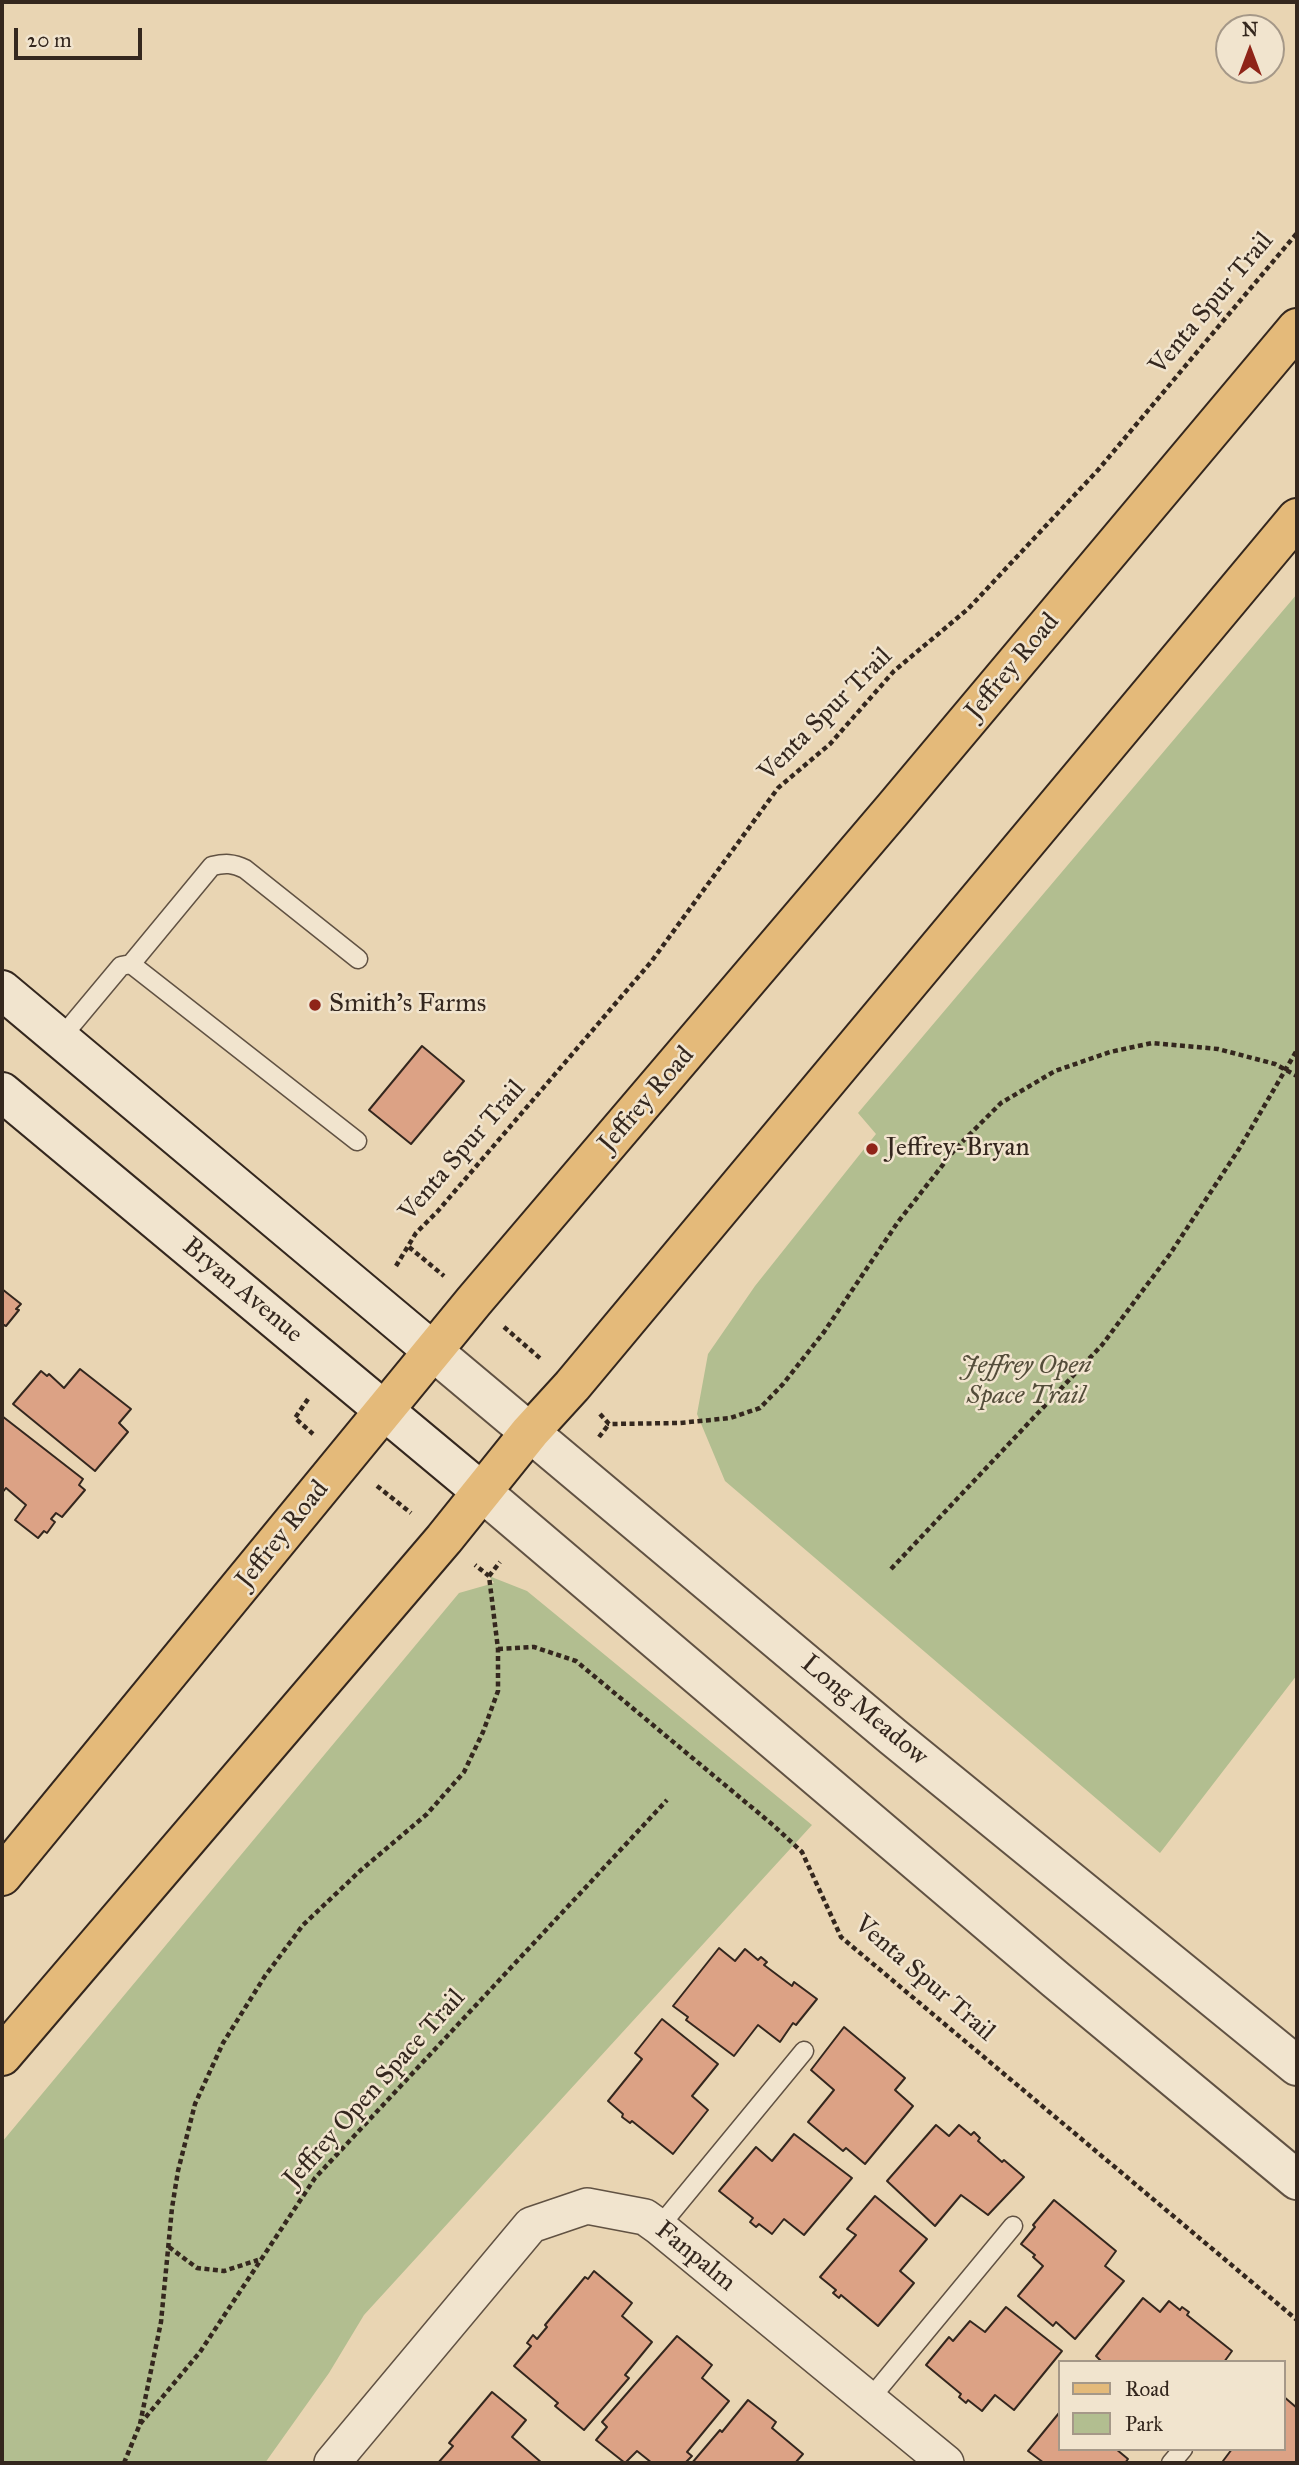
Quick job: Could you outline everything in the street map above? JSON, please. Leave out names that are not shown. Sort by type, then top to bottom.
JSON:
[{"type":"main road","name":"Jeffrey Road","points":[[2,1876],[474,1301],[894,808],[1297,328]]},
{"type":"main road","points":[[2,2056],[444,1539],[530,1432],[590,1364],[1297,518]]},
{"type":"street","points":[[2,990],[434,1352]]},
{"type":"street","name":"Bryan Avenue","points":[[2,1092],[482,1492]]},
{"type":"street","name":"Long Meadow","points":[[434,1352],[914,1753],[1297,2066]]},
{"type":"street","points":[[482,1492],[1044,1970],[1297,2180]]},
{"type":"street","name":"Fanpalm","points":[[332,2463],[531,2224],[587,2206],[645,2217],[659,2227],[946,2463]]},
{"type":"lane","points":[[60,1039],[121,966],[131,964],[212,866],[234,864],[245,869],[358,959]]},
{"type":"lane","points":[[131,964],[357,1141]]},
{"type":"lane","points":[[659,2227],[804,2051]]},
{"type":"lane","points":[[869,2400],[1013,2226]]},
{"type":"path","name":"Venta Spur Trail","points":[[409,1247],[416,1233],[437,1212],[651,962],[778,788],[830,744],[894,671],[968,609],[1098,470],[1297,233]]},
{"type":"path","points":[[609,1424],[680,1423],[730,1418],[760,1408],[783,1384],[824,1332],[898,1222],[956,1148],[1001,1102],[1055,1071],[1110,1052],[1152,1043],[1218,1049],[1275,1064],[1297,1076]]},
{"type":"path","points":[[891,1569],[1102,1345],[1170,1254],[1239,1149],[1297,1050]]},
{"type":"path","points":[[140,2424],[161,2322],[178,2171],[195,2104],[223,2043],[265,1976],[303,1924],[426,1814],[464,1772],[498,1691],[498,1649],[489,1576]]},
{"type":"path","name":"Venta Spur Trail","points":[[498,1649],[534,1647],[576,1661],[773,1825],[802,1852],[841,1937],[1297,2320]]},
{"type":"path","name":"Jeffrey Open Space Trail","points":[[124,2463],[140,2424],[200,2352],[314,2178],[667,1800]]},
{"type":"path","points":[[169,2247],[197,2269],[224,2271],[259,2260]]},
{"type":"green space","name":"Jeffrey Open Space Trail","points":[[1297,594],[1297,1675],[1160,1853],[725,1481],[697,1414],[708,1354],[755,1286],[876,1134],[858,1113]]},
{"type":"green space","points":[[489,1576],[527,1591],[812,1825],[364,2315],[329,2373],[265,2463],[2,2463],[2,2142],[459,1593],[494,1583]]},
{"type":"building","points":[[422,1046],[464,1081],[411,1144],[369,1110]]},
{"type":"building","points":[[2,1289],[21,1304],[6,1326],[2,1327]]},
{"type":"building","points":[[80,1369],[131,1409],[119,1423],[128,1432],[95,1471],[13,1404],[41,1371],[47,1376],[49,1374],[64,1388]]},
{"type":"building","points":[[2,1416],[83,1479],[79,1485],[85,1490],[62,1517],[56,1513],[51,1519],[55,1522],[47,1533],[44,1531],[38,1538],[15,1520],[26,1505],[6,1488],[2,1493]]},
{"type":"building","points":[[719,1948],[735,1961],[745,1949],[758,1960],[761,1957],[767,1962],[764,1965],[792,1986],[794,1982],[817,1999],[796,2025],[793,2023],[780,2042],[758,2025],[734,2056],[686,2020],[688,2017],[673,2006]]},
{"type":"building","points":[[662,2019],[718,2064],[692,2096],[708,2110],[673,2154],[632,2121],[630,2123],[622,2117],[623,2114],[608,2101],[642,2059],[635,2053]]},
{"type":"building","points":[[844,2027],[905,2078],[895,2090],[913,2106],[865,2164],[846,2148],[843,2151],[808,2122],[834,2090],[811,2070]]},
{"type":"building","points":[[936,2125],[949,2136],[959,2125],[971,2135],[974,2132],[980,2138],[978,2141],[1024,2177],[988,2215],[961,2195],[935,2226],[887,2181]]},
{"type":"building","points":[[794,2134],[852,2178],[804,2235],[784,2219],[772,2234],[759,2224],[756,2227],[750,2222],[753,2218],[719,2191],[756,2147],[772,2161]]},
{"type":"building","points":[[875,2196],[927,2239],[900,2271],[914,2283],[878,2326],[841,2295],[839,2298],[833,2293],[836,2290],[820,2277],[856,2235],[847,2229]]},
{"type":"building","points":[[1054,2200],[1116,2251],[1105,2266],[1124,2281],[1075,2339],[1056,2322],[1053,2326],[1018,2296],[1043,2266],[1033,2257],[1035,2255],[1021,2244]]},
{"type":"building","points":[[594,2271],[632,2303],[622,2316],[652,2342],[625,2375],[629,2378],[584,2430],[555,2406],[558,2403],[514,2366],[531,2346],[527,2343],[533,2335],[537,2339],[547,2327],[545,2325],[585,2277],[588,2279]]},
{"type":"building","points":[[1143,2298],[1160,2312],[1169,2301],[1180,2310],[1182,2307],[1189,2312],[1187,2315],[1232,2351],[1225,2360],[1100,2360],[1096,2356]]},
{"type":"building","points":[[1006,2307],[1062,2351],[1014,2410],[995,2395],[982,2411],[968,2400],[966,2403],[959,2397],[961,2394],[926,2365],[949,2337],[953,2341],[970,2321],[985,2332]]},
{"type":"building","points":[[677,2336],[712,2365],[702,2378],[729,2401],[687,2452],[692,2456],[685,2463],[652,2463],[637,2451],[625,2463],[596,2440],[607,2427],[602,2422]]},
{"type":"building","points":[[492,2392],[526,2420],[512,2437],[542,2463],[438,2463],[453,2446],[449,2443]]},
{"type":"building","points":[[1285,2398],[1297,2408],[1297,2463],[1223,2461],[1230,2451],[1285,2451]]},
{"type":"building","points":[[748,2400],[776,2422],[772,2428],[803,2454],[797,2463],[692,2463],[720,2430],[722,2432]]},
{"type":"building","points":[[1058,2414],[1058,2451],[1118,2451],[1128,2459],[1125,2463],[1044,2463],[1028,2451]]},
{"type":"place","name":"Smith's Farms","points":[[315,1005]]},
{"type":"place","name":"Jeffrey-Bryan","points":[[872,1149]]}]
